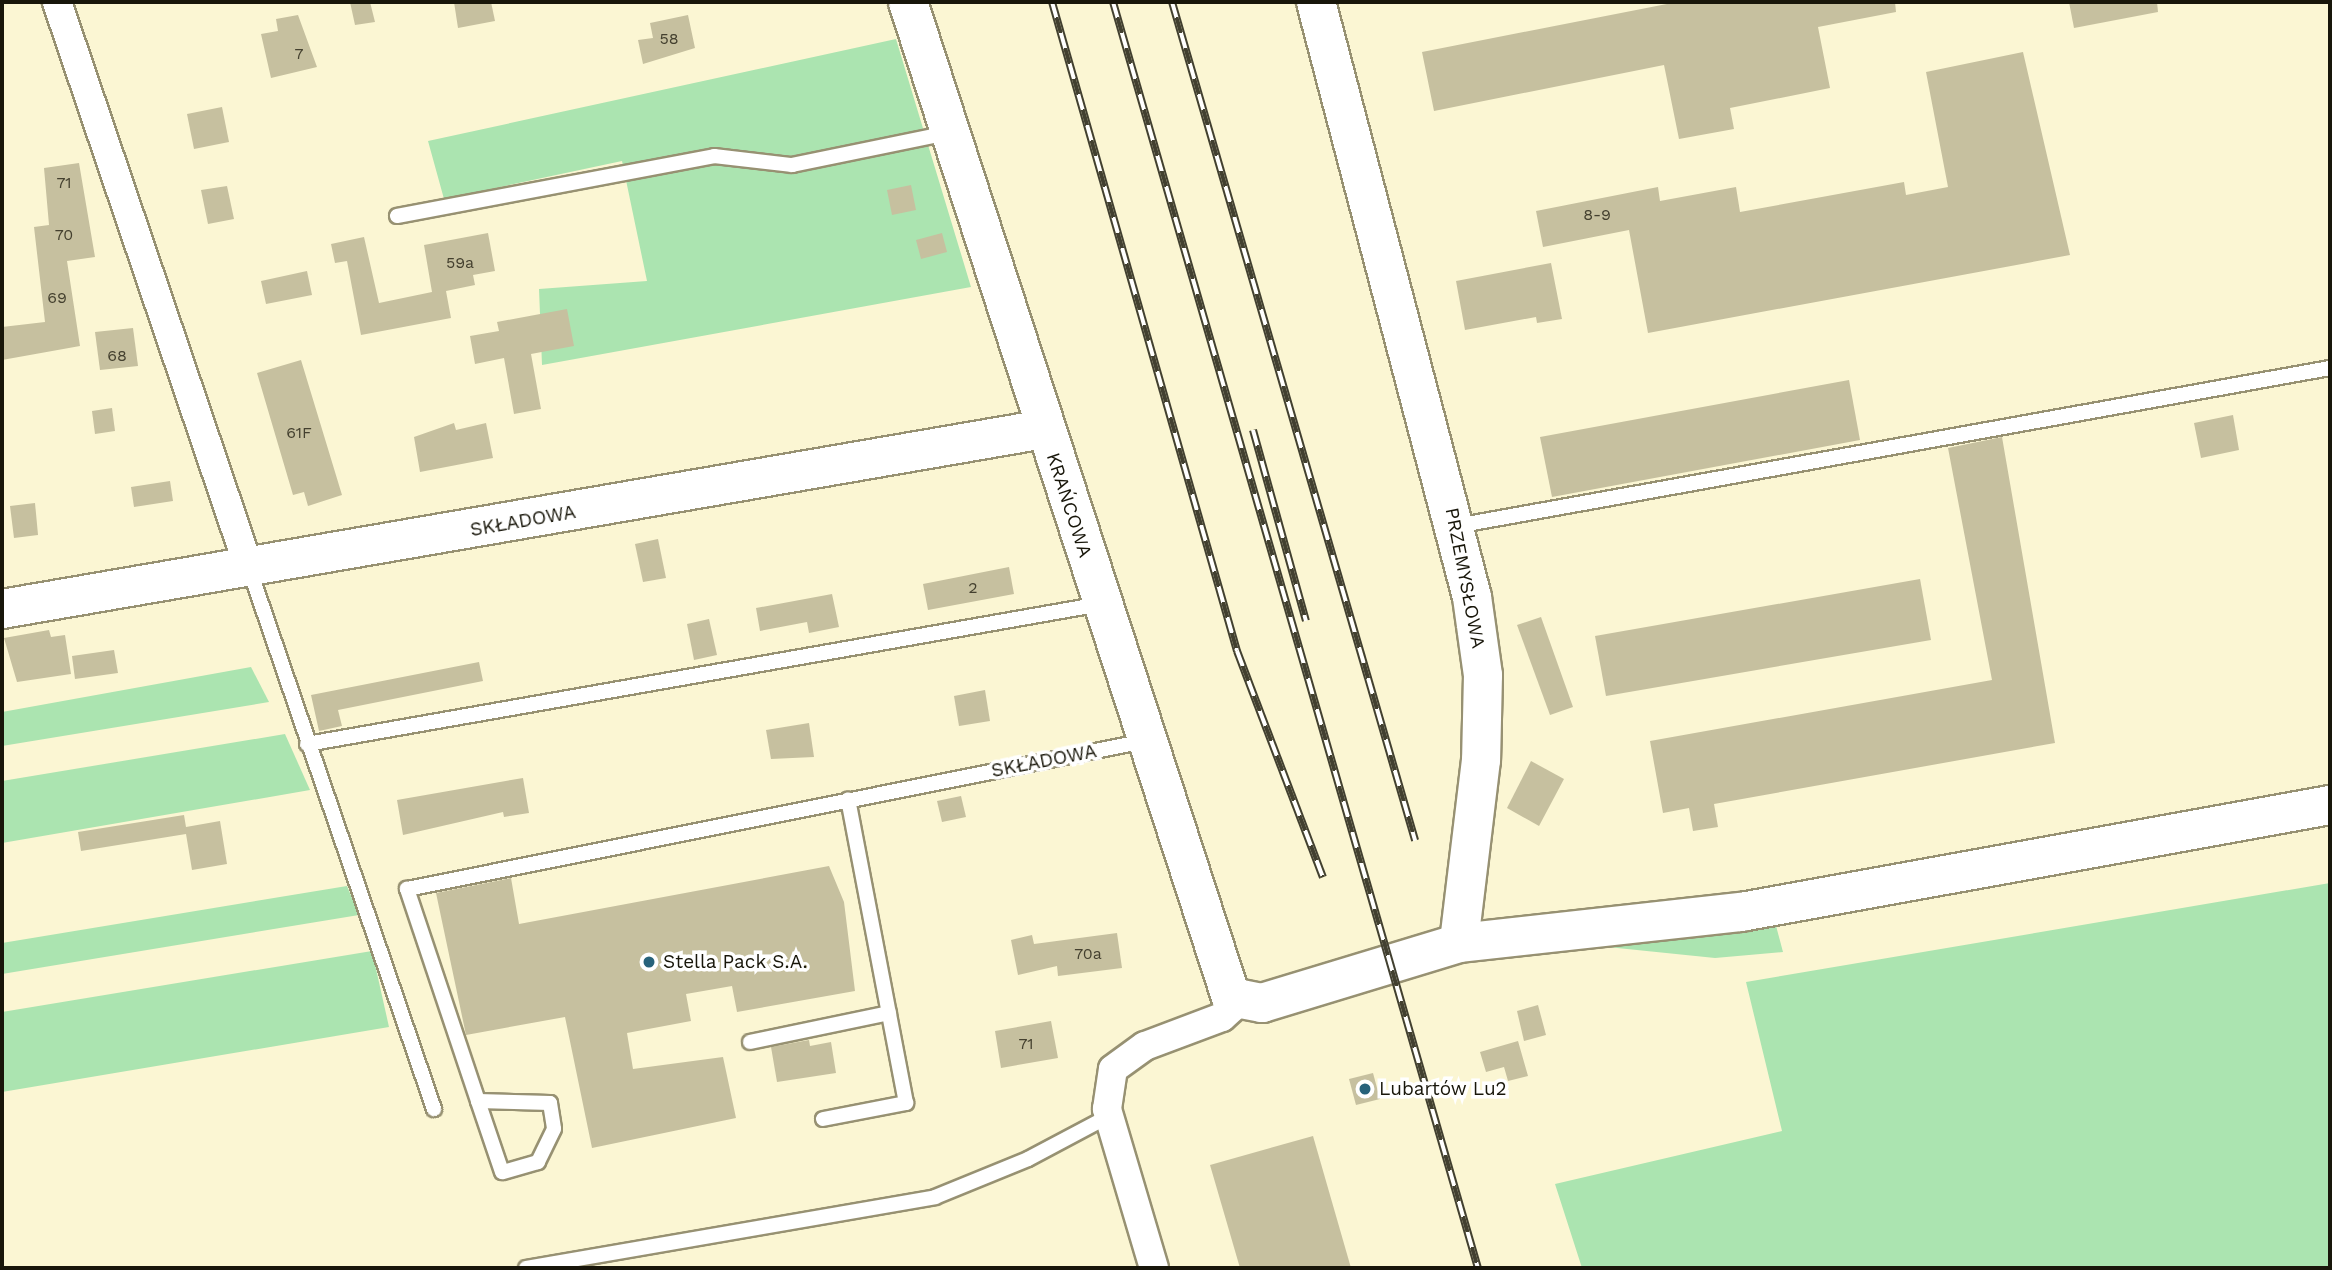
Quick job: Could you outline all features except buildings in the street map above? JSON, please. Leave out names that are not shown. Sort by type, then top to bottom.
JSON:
[{"type":"street","points":[[57,2],[249,568]]},
{"type":"street","name":"KRAŃCOWA","points":[[908,2],[1223,990],[1240,1001]]},
{"type":"street","name":"PRZEMYSŁOWA","points":[[1316,2],[1456,526],[1483,675],[1480,760],[1459,943]]},
{"type":"street","name":"SKŁADOWA","points":[[2,609],[1044,429]]},
{"type":"street","points":[[1154,1268],[1109,1116],[1113,1069],[1126,1057],[1222,1017],[1240,1001],[1262,1003],[1459,943],[1741,912],[2330,805]]},
{"type":"lane","points":[[397,216],[714,156],[792,165],[950,132]]},
{"type":"lane","points":[[1456,526],[2330,368]]},
{"type":"lane","points":[[249,568],[434,1109]]},
{"type":"lane","points":[[307,744],[1101,604]]},
{"type":"lane","name":"SKŁADOWA","points":[[478,1101],[407,889],[1145,741]]},
{"type":"lane","points":[[823,1119],[906,1102],[848,800]]},
{"type":"lane","points":[[750,1042],[889,1013]]},
{"type":"lane","points":[[478,1101],[550,1103],[554,1129],[538,1162],[502,1172],[478,1101]]},
{"type":"lane","points":[[526,1268],[935,1197],[1028,1159],[1109,1116]]},
{"type":"green space","points":[[896,39],[971,287],[542,365],[539,289],[647,281],[622,161],[444,199],[428,141]]},
{"type":"green space","points":[[251,667],[269,702],[2,746],[2,712]]},
{"type":"green space","points":[[285,734],[310,790],[2,843],[2,781]]},
{"type":"green space","points":[[2330,883],[2330,1268],[1582,1268],[1555,1184],[1782,1131],[1746,982]]},
{"type":"green space","points":[[347,886],[359,915],[2,974],[2,943]]},
{"type":"green space","points":[[1775,922],[1783,952],[1715,958],[1588,945]]},
{"type":"green space","points":[[372,951],[389,1027],[2,1092],[2,1012]]},
{"type":"railway","points":[[1052,2],[1237,651],[1323,877]]},
{"type":"railway","points":[[1113,2],[1478,1268]]},
{"type":"railway","points":[[1172,2],[1415,840]]},
{"type":"railway","points":[[1253,430],[1306,621]]},
{"type":"place","name":"Stella Pack S.A.","points":[[649,962]]},
{"type":"place","name":"Lubartów Lu2","points":[[1365,1089]]}]
